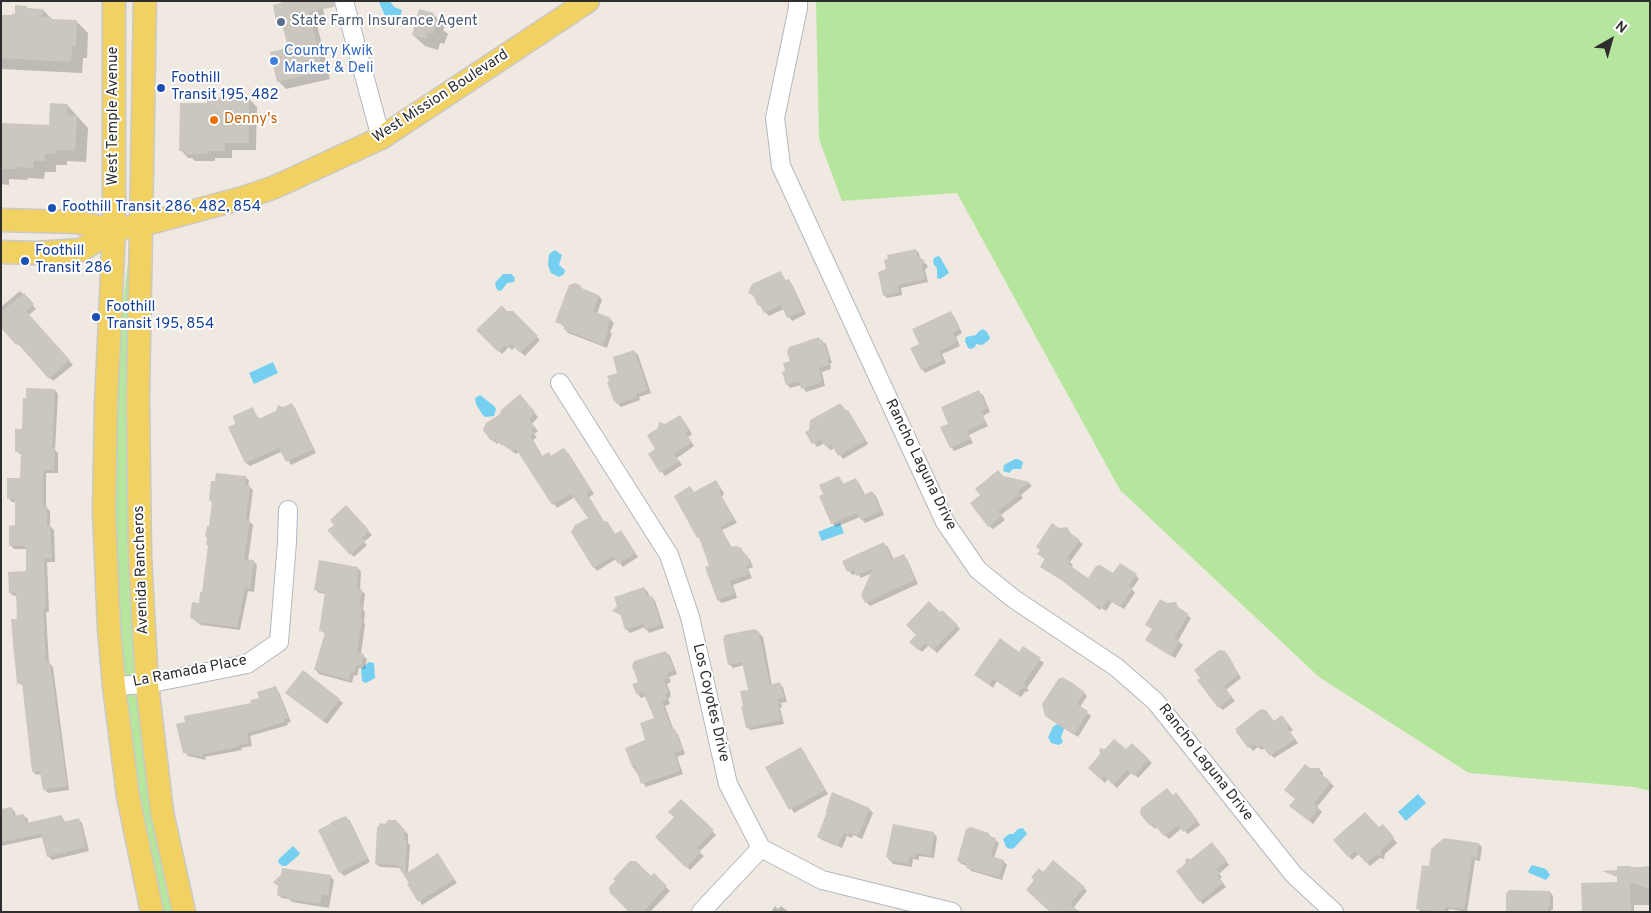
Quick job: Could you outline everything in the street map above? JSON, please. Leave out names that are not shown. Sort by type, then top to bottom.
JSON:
[{"type":"main road","name":"West Temple Avenue","points":[[114,1],[114,230]]},
{"type":"main road","name":"West Temple Avenue","points":[[142,225],[145,1]]},
{"type":"main road","name":"West Mission Boulevard","points":[[114,230],[142,225],[243,198],[275,186],[381,138],[588,1]]},
{"type":"main road","points":[[1,220],[76,222],[114,230]]},
{"type":"main road","name":"Avenida Rancheros","points":[[142,225],[139,418],[140,556],[147,684],[162,812],[184,912]]},
{"type":"main road","points":[[1,252],[35,253],[81,250],[114,230]]},
{"type":"main road","points":[[114,230],[106,405],[104,511],[109,629],[128,796],[152,912]]},
{"type":"street","points":[[344,1],[381,138]]},
{"type":"street","name":"Rancho Laguna Drive","points":[[798,1],[775,118],[781,166],[945,522],[978,570],[1014,599],[1116,667],[1155,701],[1294,875],[1334,912]]},
{"type":"street","name":"Los Coyotes Drive","points":[[560,383],[669,555],[690,617],[728,784],[761,848]]},
{"type":"street","name":"La Ramada Place","points":[[114,686],[147,684],[247,664],[279,642],[288,510]]},
{"type":"street","points":[[702,912],[761,848],[822,880],[952,912]]},
{"type":"green space","points":[[816,1],[1650,1],[1650,791],[1634,787],[1469,773],[1319,677],[1120,490],[957,193],[842,201],[819,139]]},
{"type":"green space","points":[[129,255],[144,680],[117,680],[109,412]]},
{"type":"green space","points":[[145,688],[181,912],[155,912],[118,690]]},
{"type":"water","points":[[390,1],[394,7],[402,10],[398,24],[390,27],[379,2]]},
{"type":"water","points":[[555,250],[562,255],[559,265],[565,270],[564,274],[559,277],[551,273],[548,265],[549,254]]},
{"type":"water","points":[[938,256],[949,273],[940,279],[937,278],[937,268],[933,261]]},
{"type":"water","points":[[503,274],[511,274],[515,278],[514,282],[507,283],[499,291],[495,283]]},
{"type":"water","points":[[983,329],[990,338],[988,341],[982,345],[976,344],[971,349],[968,348],[965,341],[966,337],[976,335]]},
{"type":"water","points":[[273,362],[278,373],[254,384],[249,373]]},
{"type":"water","points":[[480,395],[496,409],[494,416],[485,417],[482,414],[475,398]]},
{"type":"water","points":[[1015,459],[1023,462],[1021,469],[1013,469],[1009,473],[1003,471],[1004,465]]},
{"type":"water","points":[[840,523],[844,533],[822,541],[818,532]]},
{"type":"water","points":[[369,662],[374,663],[375,678],[366,683],[362,681],[361,669]]},
{"type":"water","points":[[1057,724],[1064,729],[1061,737],[1063,742],[1059,745],[1051,743],[1048,737],[1053,727]]},
{"type":"water","points":[[1418,794],[1426,803],[1406,821],[1398,812]]},
{"type":"water","points":[[1023,828],[1027,834],[1014,848],[1006,847],[1003,839],[1018,829]]},
{"type":"water","points":[[293,846],[300,853],[299,855],[286,866],[282,866],[278,862],[279,859]]},
{"type":"water","points":[[1532,865],[1546,869],[1550,875],[1546,880],[1529,873],[1528,871]]},
{"type":"building","points":[[281,1],[334,1],[334,7],[309,12],[323,72],[277,82],[270,52],[288,48],[281,20],[276,22],[273,5],[281,3]]},
{"type":"building","points":[[15,5],[43,9],[42,17],[50,17],[50,19],[77,20],[76,47],[72,47],[71,62],[1,58],[1,15],[15,14]]},
{"type":"building","points":[[419,9],[434,13],[432,20],[437,21],[433,34],[428,32],[426,39],[412,35]]},
{"type":"building","name":"Denny's","points":[[207,97],[249,98],[249,143],[225,143],[225,151],[208,151],[208,154],[186,154],[186,151],[179,151],[180,103],[207,103]]},
{"type":"building","points":[[50,103],[68,104],[67,115],[77,116],[75,151],[56,150],[56,154],[45,154],[45,161],[34,161],[33,168],[1,169],[1,123],[49,125]]},
{"type":"building","points":[[916,249],[917,256],[925,261],[922,266],[925,279],[898,285],[899,292],[883,296],[878,272],[886,269],[884,260],[888,259],[887,255]]},
{"type":"building","points":[[781,271],[785,280],[789,279],[803,311],[787,318],[781,305],[764,313],[753,295],[748,293],[752,284]]},
{"type":"building","points":[[575,283],[580,285],[581,288],[599,295],[593,311],[611,318],[603,345],[563,329],[565,326],[555,322],[569,285]]},
{"type":"building","points":[[24,293],[34,304],[26,311],[70,360],[49,379],[1,328],[1,312]]},
{"type":"building","points":[[502,305],[507,311],[513,311],[538,336],[520,353],[511,344],[507,347],[505,345],[498,352],[476,330]]},
{"type":"building","points":[[951,311],[959,329],[953,333],[957,342],[939,351],[943,360],[921,370],[910,348],[919,344],[912,329]]},
{"type":"building","points":[[819,337],[820,340],[822,339],[829,359],[827,360],[829,365],[819,368],[822,382],[801,389],[799,381],[786,385],[782,372],[785,371],[783,363],[790,361],[787,352],[789,347]]},
{"type":"building","points":[[634,350],[648,390],[636,394],[637,397],[616,404],[607,382],[609,381],[607,376],[617,373],[613,357]]},
{"type":"building","points":[[26,388],[55,389],[52,448],[55,448],[54,470],[43,470],[43,506],[47,506],[47,525],[50,525],[52,559],[44,559],[46,609],[43,609],[46,662],[50,662],[67,786],[43,790],[40,771],[32,772],[22,683],[17,684],[11,619],[17,619],[16,593],[9,593],[8,572],[26,571],[26,548],[24,546],[9,546],[9,526],[15,525],[15,499],[7,499],[7,478],[20,478],[21,452],[15,452],[15,429],[22,429],[23,398],[26,398]]},
{"type":"building","points":[[979,390],[987,408],[981,412],[986,422],[967,431],[970,439],[950,448],[940,427],[948,424],[941,407]]},
{"type":"building","points":[[520,394],[535,412],[529,420],[535,427],[531,430],[534,433],[530,436],[542,456],[549,452],[551,456],[563,448],[565,449],[591,490],[586,493],[604,522],[607,521],[615,534],[621,530],[635,553],[618,564],[613,556],[593,568],[571,532],[575,525],[588,518],[571,494],[552,505],[516,449],[512,452],[507,446],[501,445],[495,439],[493,441],[490,440],[483,430],[486,423],[500,414],[501,410]]},
{"type":"building","points":[[292,403],[314,449],[286,462],[279,448],[245,463],[228,427],[235,424],[233,416],[253,407],[258,419],[276,411],[278,405],[283,407]]},
{"type":"building","points":[[839,404],[846,411],[848,410],[865,441],[838,456],[831,444],[826,447],[821,439],[812,444],[805,432],[809,430],[810,420]]},
{"type":"building","points":[[680,415],[690,430],[685,433],[692,442],[674,454],[679,461],[660,473],[648,454],[655,449],[647,435],[658,428],[659,422],[665,424]]},
{"type":"building","points":[[998,470],[1003,476],[1030,482],[1018,491],[1020,494],[998,511],[1002,516],[988,527],[970,503],[980,495],[975,489]]},
{"type":"building","points":[[216,473],[246,476],[245,485],[250,485],[246,519],[250,520],[244,559],[254,560],[250,589],[245,588],[237,627],[196,622],[197,619],[190,618],[192,602],[199,603],[200,592],[202,592],[208,545],[206,545],[207,537],[205,537],[207,526],[209,526],[212,501],[209,500],[211,481],[215,481]]},
{"type":"building","points":[[839,476],[843,484],[856,478],[863,495],[872,491],[881,511],[861,520],[857,513],[831,524],[819,496],[823,494],[819,485]]},
{"type":"building","points":[[716,480],[721,488],[719,492],[734,519],[720,527],[731,547],[742,548],[750,564],[746,566],[749,574],[730,581],[734,594],[717,600],[705,567],[709,566],[699,537],[697,538],[674,496],[690,486],[694,492]]},
{"type":"building","points":[[346,505],[369,530],[362,538],[365,541],[350,555],[327,530],[334,525],[330,520]]},
{"type":"building","points":[[1052,523],[1059,528],[1068,527],[1069,532],[1080,540],[1067,558],[1070,560],[1068,564],[1088,578],[1096,566],[1100,565],[1113,573],[1120,563],[1137,574],[1129,586],[1133,588],[1120,607],[1108,600],[1102,608],[1097,605],[1096,607],[1061,580],[1040,567],[1045,559],[1037,554],[1040,550],[1036,547]]},
{"type":"building","points":[[884,542],[892,559],[904,554],[915,580],[865,603],[861,595],[873,568],[856,576],[854,570],[847,572],[842,561]]},
{"type":"building","points":[[319,560],[358,567],[357,588],[362,589],[359,607],[362,607],[360,619],[362,619],[357,652],[364,654],[361,666],[356,665],[354,673],[351,672],[349,680],[314,670],[325,632],[319,631],[325,592],[314,590]]},
{"type":"building","points":[[644,587],[648,597],[652,596],[661,624],[645,630],[643,624],[625,630],[620,614],[612,611],[617,606],[614,597]]},
{"type":"building","points":[[1160,599],[1167,603],[1176,602],[1178,607],[1189,614],[1174,638],[1180,641],[1171,656],[1145,640],[1152,629],[1145,625]]},
{"type":"building","points":[[929,601],[958,625],[933,650],[925,643],[918,650],[909,642],[916,635],[906,625]]},
{"type":"building","points":[[755,629],[759,632],[770,685],[780,682],[784,698],[778,699],[781,720],[746,728],[740,691],[748,690],[742,662],[728,665],[723,639],[724,635]]},
{"type":"building","points":[[1000,638],[1019,652],[1023,646],[1041,658],[1024,683],[1026,688],[1021,689],[1017,695],[993,679],[989,685],[974,675]]},
{"type":"building","points":[[1219,650],[1225,651],[1239,674],[1224,686],[1232,697],[1218,708],[1197,680],[1200,678],[1194,670]]},
{"type":"building","points":[[666,651],[674,670],[667,673],[669,678],[664,680],[668,693],[665,694],[667,700],[662,702],[672,730],[675,729],[683,750],[674,753],[680,771],[641,784],[635,766],[632,767],[625,748],[645,740],[640,723],[654,718],[643,692],[637,695],[632,684],[638,682],[632,666],[634,661]]},
{"type":"building","points":[[303,670],[340,699],[323,721],[285,693]]},
{"type":"building","points":[[1062,677],[1085,692],[1077,704],[1088,711],[1074,735],[1045,716],[1042,704],[1059,678],[1061,679]]},
{"type":"building","points":[[276,686],[288,718],[284,719],[285,722],[247,733],[249,743],[238,745],[239,747],[203,754],[203,757],[183,753],[176,724],[185,722],[184,716],[251,703],[250,700],[259,698],[257,692]]},
{"type":"building","points":[[1261,709],[1266,710],[1274,721],[1282,715],[1290,726],[1287,728],[1295,739],[1270,756],[1261,745],[1257,748],[1254,744],[1248,748],[1235,729]]},
{"type":"building","points":[[1114,739],[1126,749],[1132,743],[1149,759],[1134,776],[1127,770],[1113,785],[1104,776],[1101,780],[1088,768],[1100,754],[1099,748],[1105,749]]},
{"type":"building","points":[[801,747],[825,790],[789,810],[765,767]]},
{"type":"building","points":[[1305,764],[1310,768],[1320,768],[1320,773],[1331,782],[1314,803],[1319,808],[1309,821],[1289,806],[1295,799],[1284,790]]},
{"type":"building","points":[[1167,788],[1173,795],[1176,792],[1198,821],[1183,832],[1178,825],[1164,836],[1153,824],[1150,826],[1140,814],[1141,808]]},
{"type":"building","points":[[832,792],[870,808],[858,836],[849,832],[848,835],[844,833],[838,845],[817,837],[827,812]]},
{"type":"building","points":[[681,799],[714,830],[697,848],[701,852],[686,868],[655,837],[674,817],[668,812]]},
{"type":"building","points":[[12,807],[13,816],[24,814],[26,823],[62,815],[63,822],[79,818],[86,847],[47,857],[41,834],[1,842],[1,809]]},
{"type":"building","points":[[1365,812],[1379,827],[1383,824],[1394,837],[1381,850],[1381,856],[1376,855],[1366,863],[1355,851],[1348,857],[1333,840]]},
{"type":"building","points":[[346,816],[368,858],[339,873],[318,830]]},
{"type":"building","points":[[388,820],[396,820],[405,830],[404,840],[407,840],[405,874],[438,853],[454,879],[418,902],[407,884],[409,883],[397,865],[375,864],[377,828],[380,823],[385,824]]},
{"type":"building","points":[[893,824],[934,832],[931,856],[916,853],[915,857],[910,857],[908,864],[888,860],[889,858],[886,857]]},
{"type":"building","points":[[971,827],[989,833],[988,836],[996,838],[991,856],[1004,860],[999,877],[966,868],[967,864],[957,861],[966,829]]},
{"type":"building","points":[[1444,838],[1479,843],[1477,858],[1472,857],[1464,909],[1445,907],[1445,912],[1440,912],[1416,909],[1422,865],[1429,866],[1431,849]]},
{"type":"building","points":[[1212,842],[1227,861],[1216,869],[1220,873],[1217,875],[1223,883],[1199,902],[1176,871],[1185,864],[1186,858],[1191,859]]},
{"type":"building","points":[[1053,860],[1085,887],[1070,904],[1080,912],[1050,912],[1026,890],[1034,880],[1031,877],[1039,868],[1043,872]]},
{"type":"building","points":[[630,861],[636,861],[651,876],[654,873],[667,886],[643,912],[629,912],[610,893],[609,887],[615,881],[613,879]]},
{"type":"building","points":[[1617,866],[1631,866],[1631,868],[1650,866],[1650,889],[1630,882],[1631,912],[1582,912],[1581,883],[1617,882],[1617,877],[1602,871],[1617,870]]},
{"type":"building","points":[[282,868],[331,875],[328,895],[322,894],[320,904],[287,899],[288,897],[277,895],[278,886],[273,882],[281,875]]},
{"type":"building","points":[[1509,890],[1550,891],[1549,912],[1506,912],[1506,894]]},
{"type":"place","name":"State Farm Insurance Agent","points":[[281,22]]},
{"type":"place","name":"Country Kwik Market & Deli","points":[[274,61]]},
{"type":"place","name":"Foothill Transit 195, 482","points":[[161,88]]},
{"type":"place","name":"Denny's","points":[[214,120]]},
{"type":"place","name":"Foothill Transit 286, 482, 854","points":[[52,208]]},
{"type":"place","name":"Foothill Transit 286","points":[[25,261]]},
{"type":"place","name":"Foothill Transit 195, 854","points":[[96,317]]}]
